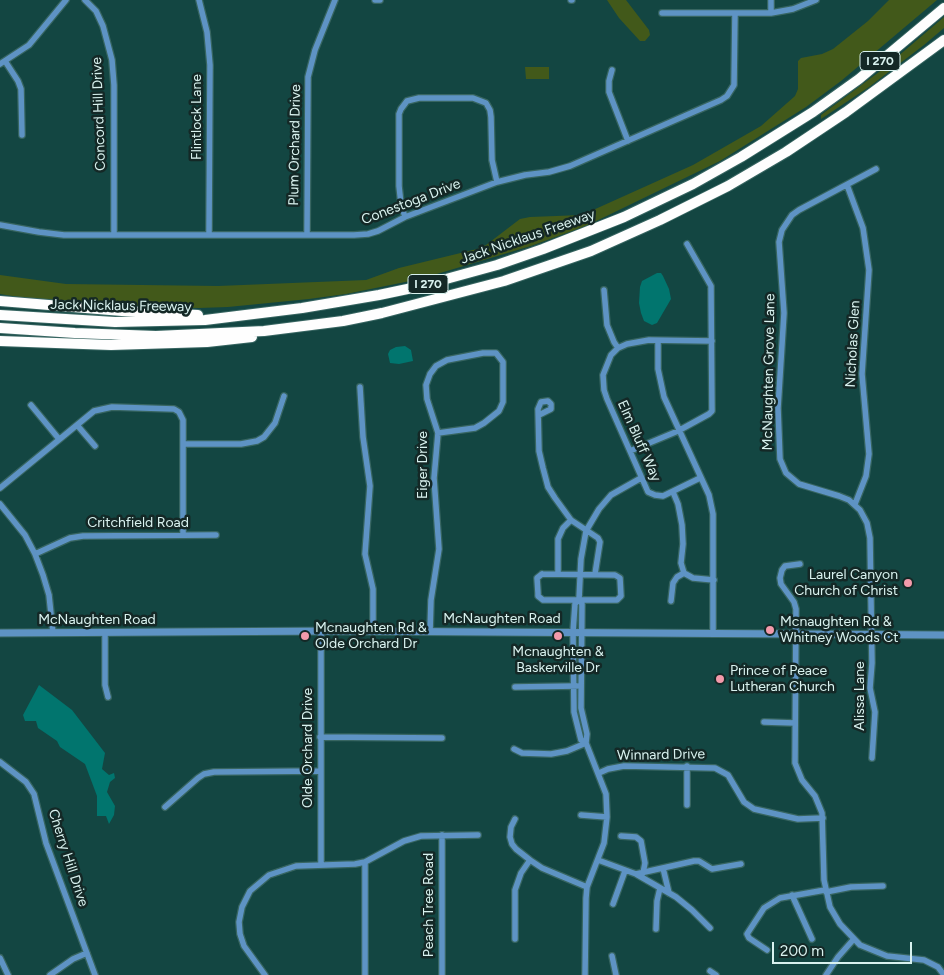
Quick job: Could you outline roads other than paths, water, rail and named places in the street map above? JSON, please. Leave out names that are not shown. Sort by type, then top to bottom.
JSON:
[{"type":"highway","name":"Jack Nicklaus Freeway","points":[[0,315],[115,322],[205,320],[340,302],[408,289],[543,249],[624,218],[705,178],[785,131],[859,79],[944,8]]},
{"type":"highway","name":"Jack Nicklaus Freeway","points":[[0,328],[156,336],[264,331],[343,321],[463,293],[548,266],[608,243],[695,203],[786,152],[854,107],[944,40]]},
{"type":"highway","points":[[0,301],[197,315],[264,312]]},
{"type":"highway","points":[[0,341],[72,345],[156,345],[265,336],[289,328]]},
{"type":"street","points":[[22,135],[21,89],[18,80],[3,63],[29,45],[66,0]]},
{"type":"street","name":"Concord Hill Drive","points":[[85,0],[96,11],[103,26],[112,60],[114,94],[114,235]]},
{"type":"street","name":"Flintlock Lane","points":[[199,0],[207,32],[210,65],[209,235]]},
{"type":"street","name":"Plum Orchard Drive","points":[[307,235],[308,77],[315,50],[335,0]]},
{"type":"street","points":[[375,0],[380,0]]},
{"type":"street","points":[[771,0],[771,13]]},
{"type":"street","points":[[662,13],[771,13],[793,10],[816,0]]},
{"type":"street","name":"Conestoga Drive","points":[[0,225],[55,234],[114,235],[361,235],[378,231],[405,217],[497,182],[557,170],[718,102],[727,96],[734,85],[736,13]]},
{"type":"street","points":[[612,70],[609,92],[628,141]]},
{"type":"street","points":[[405,217],[399,186],[399,114],[404,103],[419,98],[472,98],[486,103],[491,117],[492,160],[497,182]]},
{"type":"street","name":"McNaughten Grove Lane","points":[[855,504],[844,497],[794,481],[783,468],[779,452],[778,408],[784,313],[780,235],[785,224],[795,212],[876,168]]},
{"type":"street","name":"Nicholas Glen","points":[[847,185],[863,228],[869,276],[862,374],[869,454],[866,476],[855,504]]},
{"type":"street","points":[[630,451],[678,431],[710,414],[712,411],[711,286],[687,244]]},
{"type":"street","points":[[604,290],[607,325],[618,348],[636,342],[712,341]]},
{"type":"street","points":[[658,341],[659,379],[664,397],[709,495],[714,514],[713,634]]},
{"type":"street","name":"Elm Bluff Way","points":[[618,348],[611,355],[605,367],[602,382],[607,399],[640,478],[648,492],[663,496],[700,478]]},
{"type":"street","name":"Eiger Drive","points":[[430,632],[431,600],[439,549],[434,478],[438,432],[426,393],[426,385],[434,368],[450,359],[490,352],[498,356],[502,362],[504,390],[503,402],[499,411],[475,428],[438,432]]},
{"type":"street","points":[[360,387],[362,437],[370,486],[365,554],[373,589],[373,631]]},
{"type":"street","points":[[183,444],[241,444],[264,437],[275,423],[284,396]]},
{"type":"street","points":[[31,405],[59,439]]},
{"type":"street","points":[[0,488],[76,424],[99,409],[168,407],[179,412],[183,420],[183,535]]},
{"type":"street","points":[[538,414],[539,451],[545,478],[555,498],[571,520],[598,538],[600,542],[595,574]]},
{"type":"street","points":[[76,424],[95,446]]},
{"type":"street","points":[[586,743],[581,740],[578,730],[574,712],[573,686],[577,632],[582,604],[579,599],[582,548],[586,531],[599,509],[611,495],[640,478]]},
{"type":"street","points":[[673,492],[678,504],[682,525],[683,544],[681,562],[684,573],[693,578],[714,580]]},
{"type":"street","points":[[0,504],[24,535],[35,554],[46,585],[53,633]]},
{"type":"street","points":[[855,504],[864,516],[869,530],[872,635]]},
{"type":"street","points":[[558,574],[558,539],[563,528],[571,520]]},
{"type":"street","name":"Critchfield Road","points":[[35,554],[65,541],[83,536],[216,535]]},
{"type":"street","points":[[800,564],[785,566],[780,578],[781,584],[796,605],[795,722],[797,768],[802,780],[819,803],[823,818],[825,891],[834,915],[853,940],[860,945],[888,956],[924,960],[932,963],[943,972]]},
{"type":"street","points":[[671,601],[673,583],[677,577],[684,573]]},
{"type":"street","points":[[542,574],[558,574],[618,576],[621,582],[621,596],[617,600],[540,599],[537,578],[542,574]]},
{"type":"street","name":"Olde Orchard Drive","points":[[321,631],[321,865]]},
{"type":"street","name":"McNaughten Road","points":[[0,633],[373,631],[944,635]]},
{"type":"street","points":[[577,632],[581,708],[587,734],[586,743],[606,794],[608,817],[606,832],[588,887],[584,908],[585,975]]},
{"type":"street","points":[[105,633],[105,685],[108,697]]},
{"type":"street","name":"Alissa Lane","points":[[872,635],[870,688],[875,712],[872,758]]},
{"type":"street","points":[[516,687],[581,686]]},
{"type":"street","points":[[764,722],[795,722]]},
{"type":"street","points":[[320,737],[442,738]]},
{"type":"street","points":[[514,749],[522,753],[551,754],[567,751],[586,743]]},
{"type":"street","name":"Cherry Hill Drive","points":[[0,762],[26,782],[34,794],[46,843],[95,975]]},
{"type":"street","name":"Winnard Drive","points":[[599,773],[624,766],[708,766],[722,770],[732,781],[744,802],[754,808],[798,819],[823,818]]},
{"type":"street","points":[[687,766],[687,805]]},
{"type":"street","points":[[165,807],[198,778],[214,772],[320,771]]},
{"type":"street","points":[[581,815],[608,817]]},
{"type":"street","points":[[515,819],[511,827],[510,837],[512,844],[530,860],[555,874],[588,887]]},
{"type":"street","name":"Peach Tree Road","points":[[442,835],[442,975]]},
{"type":"street","points":[[265,975],[244,946],[240,934],[240,914],[244,901],[250,891],[262,880],[277,872],[296,866],[365,862],[404,841],[421,836],[478,835]]},
{"type":"street","points":[[621,836],[636,837],[641,841],[645,863],[643,873]]},
{"type":"street","points":[[515,940],[516,890],[521,874],[530,860]]},
{"type":"street","points":[[598,860],[636,874],[669,893],[692,910],[710,928]]},
{"type":"street","points":[[636,874],[694,861],[699,861],[714,869],[741,864]]},
{"type":"street","points":[[365,862],[366,975]]},
{"type":"street","points":[[663,868],[669,893]]},
{"type":"street","points":[[613,904],[626,871]]},
{"type":"street","points":[[767,950],[749,938],[747,934],[764,908],[780,898],[825,891],[883,886]]},
{"type":"street","points":[[656,929],[657,901],[660,888]]},
{"type":"street","points":[[792,895],[812,939]]},
{"type":"street","points":[[826,975],[853,940]]},
{"type":"street","points":[[50,975],[73,959],[88,953]]},
{"type":"street","points":[[612,956],[616,975]]},
{"type":"street","points":[[0,958],[8,975]]},
{"type":"street","points":[[710,971],[716,975]]},
{"type":"water","points":[[657,273],[661,273],[663,276],[671,299],[657,323],[652,325],[644,321],[641,313],[639,303],[640,287],[642,281]]},
{"type":"water","points":[[405,346],[411,350],[413,361],[399,364],[390,363],[388,354],[390,350]]},
{"type":"water","points":[[39,685],[72,710],[105,753],[102,769],[109,775],[114,773],[115,778],[110,782],[107,792],[115,806],[114,815],[109,824],[106,816],[97,816],[97,796],[85,764],[60,747],[57,741],[38,728],[36,721],[25,721],[23,715]]},
{"type":"place","name":"Laurel Canyon Church of Christ","points":[[908,583]]},
{"type":"place","name":"Mcnaughten Rd & Whitney Woods Ct","points":[[770,630]]},
{"type":"place","name":"Mcnaughten Rd & Olde Orchard Dr","points":[[305,636]]},
{"type":"place","name":"Mcnaughten & Baskerville Dr","points":[[558,636]]},
{"type":"place","name":"Prince of Peace Lutheran Church","points":[[720,679]]}]
